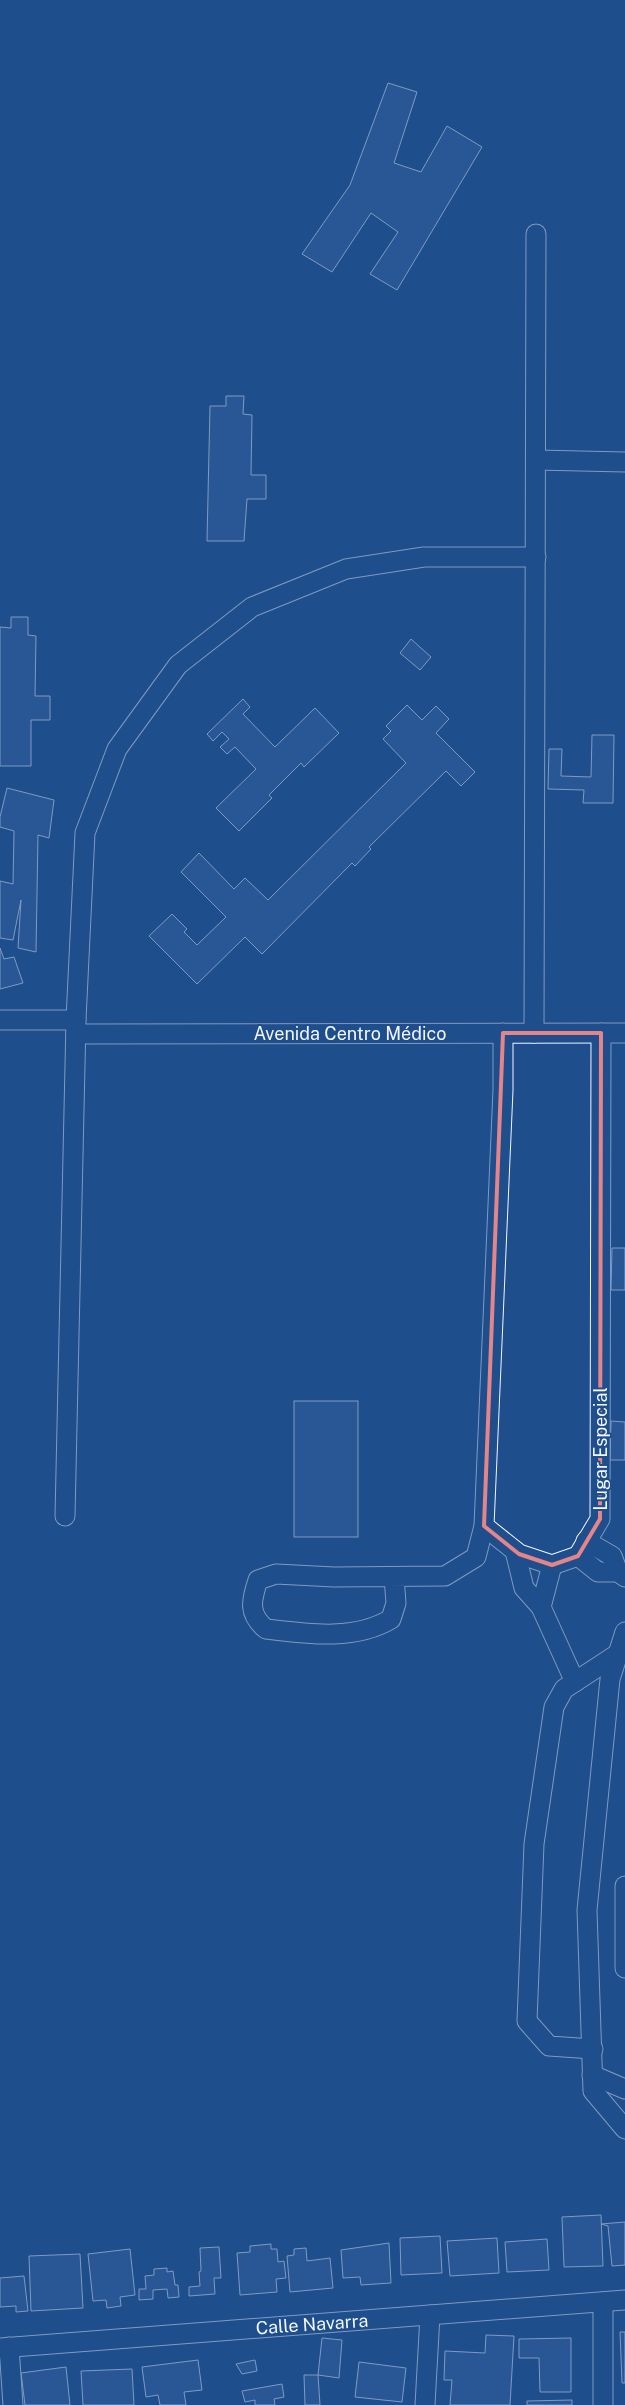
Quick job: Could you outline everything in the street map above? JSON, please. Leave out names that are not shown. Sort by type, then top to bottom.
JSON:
[{"type":"street","points":[[534,1033],[536,234]]},
{"type":"street","points":[[536,460],[625,462]]},
{"type":"street","points":[[65,1516],[76,1027],[86,833],[116,749],[178,664],[252,608],[346,569],[424,557],[536,557]]},
{"type":"street","name":"Avenida Centro Médico","points":[[0,1020],[76,1027],[625,1033]]},
{"type":"street","points":[[394,1577],[396,1603],[391,1619],[376,1628],[348,1634],[266,1629],[257,1622],[251,1600],[258,1580],[276,1574],[334,1577],[446,1576],[476,1557],[484,1526],[503,1090],[503,1033]]},
{"type":"street","name":"Lugar Especial","points":[[582,1549],[600,1519],[601,1033]]},
{"type":"street","points":[[484,1526],[515,1551],[552,1565]]},
{"type":"street","points":[[541,1607],[552,1565],[582,1549],[598,1572],[621,1575]]},
{"type":"street","points":[[515,1551],[524,1588],[541,1607],[575,1682]]},
{"type":"street","points":[[625,1632],[622,1655],[610,1679],[587,1910],[593,2092],[625,2129]]},
{"type":"street","points":[[593,2050],[549,2046],[527,2021],[534,1844],[554,1707],[564,1689],[622,1655]]},
{"type":"street","points":[[625,1886],[625,1968]]},
{"type":"street","points":[[592,2075],[625,2089]]},
{"type":"street","name":"Calle Navarra","points":[[5,2348],[625,2300]]},
{"type":"street","points":[[602,2405],[603,2302]]},
{"type":"street","points":[[425,2405],[430,2315]]},
{"type":"street","points":[[5,2348],[13,2405]]},
{"type":"highlighted area","points":[[503,1033],[601,1033],[600,1519],[578,1556],[552,1565],[519,1554],[484,1526]]},
{"type":"building","points":[[388,83],[417,92],[394,163],[421,172],[447,126],[482,147],[397,290],[370,274],[398,232],[371,213],[332,272],[302,254],[350,185]]},
{"type":"building","points":[[226,396],[244,396],[243,414],[252,415],[251,475],[266,475],[266,499],[247,499],[244,541],[207,541],[210,406],[226,406]]},
{"type":"building","points":[[11,617],[28,617],[28,635],[36,636],[35,696],[50,696],[50,720],[31,720],[31,766],[0,766],[0,627],[11,628]]},
{"type":"building","points":[[411,639],[431,657],[420,670],[400,653]]},
{"type":"building","points":[[243,699],[250,707],[243,714],[275,747],[315,708],[339,733],[304,767],[301,763],[269,795],[272,798],[239,831],[216,808],[256,769],[235,747],[227,754],[220,747],[229,739],[222,732],[213,741],[207,734]]},
{"type":"building","points":[[407,705],[422,720],[436,706],[449,719],[436,733],[475,772],[461,786],[446,771],[369,847],[371,849],[355,866],[352,863],[262,954],[245,937],[197,984],[149,936],[172,914],[187,929],[184,932],[197,945],[226,917],[181,872],[199,853],[234,889],[245,878],[268,900],[406,763],[383,739],[391,731],[386,726]]},
{"type":"building","points":[[592,735],[614,735],[613,803],[583,803],[584,790],[548,789],[549,749],[562,749],[561,776],[591,777]]},
{"type":"building","points":[[7,788],[54,800],[49,838],[38,835],[36,952],[18,948],[21,900],[13,940],[0,938],[0,881],[13,884],[14,831],[0,827],[0,817]]},
{"type":"building","points":[[0,948],[4,959],[14,957],[23,983],[0,989]]},
{"type":"building","points":[[612,1248],[625,1248],[625,1290],[611,1290]]},
{"type":"building","points":[[294,1401],[358,1401],[358,1537],[294,1537]]},
{"type":"building","points":[[611,1421],[625,1422],[625,1460],[610,1460]]},
{"type":"building","points":[[601,2215],[603,2266],[564,2267],[562,2217]]},
{"type":"building","points":[[625,2222],[625,2265],[612,2266],[608,2226],[601,2224]]},
{"type":"building","points":[[440,2236],[442,2273],[401,2275],[400,2238]]},
{"type":"building","points":[[497,2238],[499,2273],[450,2276],[447,2241]]},
{"type":"building","points":[[547,2239],[549,2270],[507,2272],[505,2242]]},
{"type":"building","points":[[389,2243],[391,2283],[361,2285],[360,2277],[343,2278],[341,2250]]},
{"type":"building","points":[[271,2244],[271,2249],[277,2249],[278,2262],[284,2261],[286,2278],[276,2279],[277,2292],[240,2295],[237,2253],[250,2252],[250,2246]]},
{"type":"building","points":[[219,2247],[221,2278],[214,2278],[215,2294],[189,2296],[189,2287],[200,2286],[200,2248]]},
{"type":"building","points":[[306,2248],[307,2261],[330,2258],[333,2288],[290,2292],[287,2256],[294,2255],[294,2249]]},
{"type":"building","points":[[130,2249],[135,2295],[120,2297],[121,2306],[107,2308],[106,2300],[93,2301],[88,2254]]},
{"type":"building","points":[[80,2254],[83,2308],[31,2311],[29,2256]]},
{"type":"building","points":[[167,2268],[167,2272],[173,2271],[175,2285],[178,2285],[179,2297],[168,2298],[167,2289],[153,2290],[153,2299],[139,2300],[139,2289],[146,2289],[145,2276],[154,2275],[154,2269]]},
{"type":"building","points":[[24,2276],[28,2311],[16,2312],[16,2306],[0,2307],[0,2278]]},
{"type":"building","points":[[620,2332],[625,2332],[625,2383],[622,2383]]},
{"type":"building","points":[[486,2335],[514,2336],[510,2405],[450,2405],[452,2380],[444,2380],[445,2351],[485,2353]]},
{"type":"building","points":[[322,2338],[342,2340],[339,2378],[318,2375]]},
{"type":"building","points":[[571,2338],[571,2392],[540,2392],[539,2358],[519,2358],[519,2339]]},
{"type":"building","points":[[198,2360],[202,2390],[184,2392],[186,2405],[160,2405],[158,2395],[146,2397],[142,2367]]},
{"type":"building","points":[[255,2360],[257,2371],[242,2374],[236,2364]]},
{"type":"building","points":[[359,2362],[406,2368],[402,2402],[355,2397]]},
{"type":"building","points":[[66,2367],[70,2405],[25,2405],[21,2373]]},
{"type":"building","points":[[132,2369],[134,2405],[83,2405],[81,2371]]},
{"type":"building","points":[[304,2375],[318,2375],[320,2405],[305,2405]]},
{"type":"building","points":[[282,2384],[284,2397],[274,2399],[275,2405],[255,2405],[255,2400],[245,2402],[242,2391]]},
{"type":"building","points":[[572,2400],[572,2405],[527,2405],[527,2401]]}]
